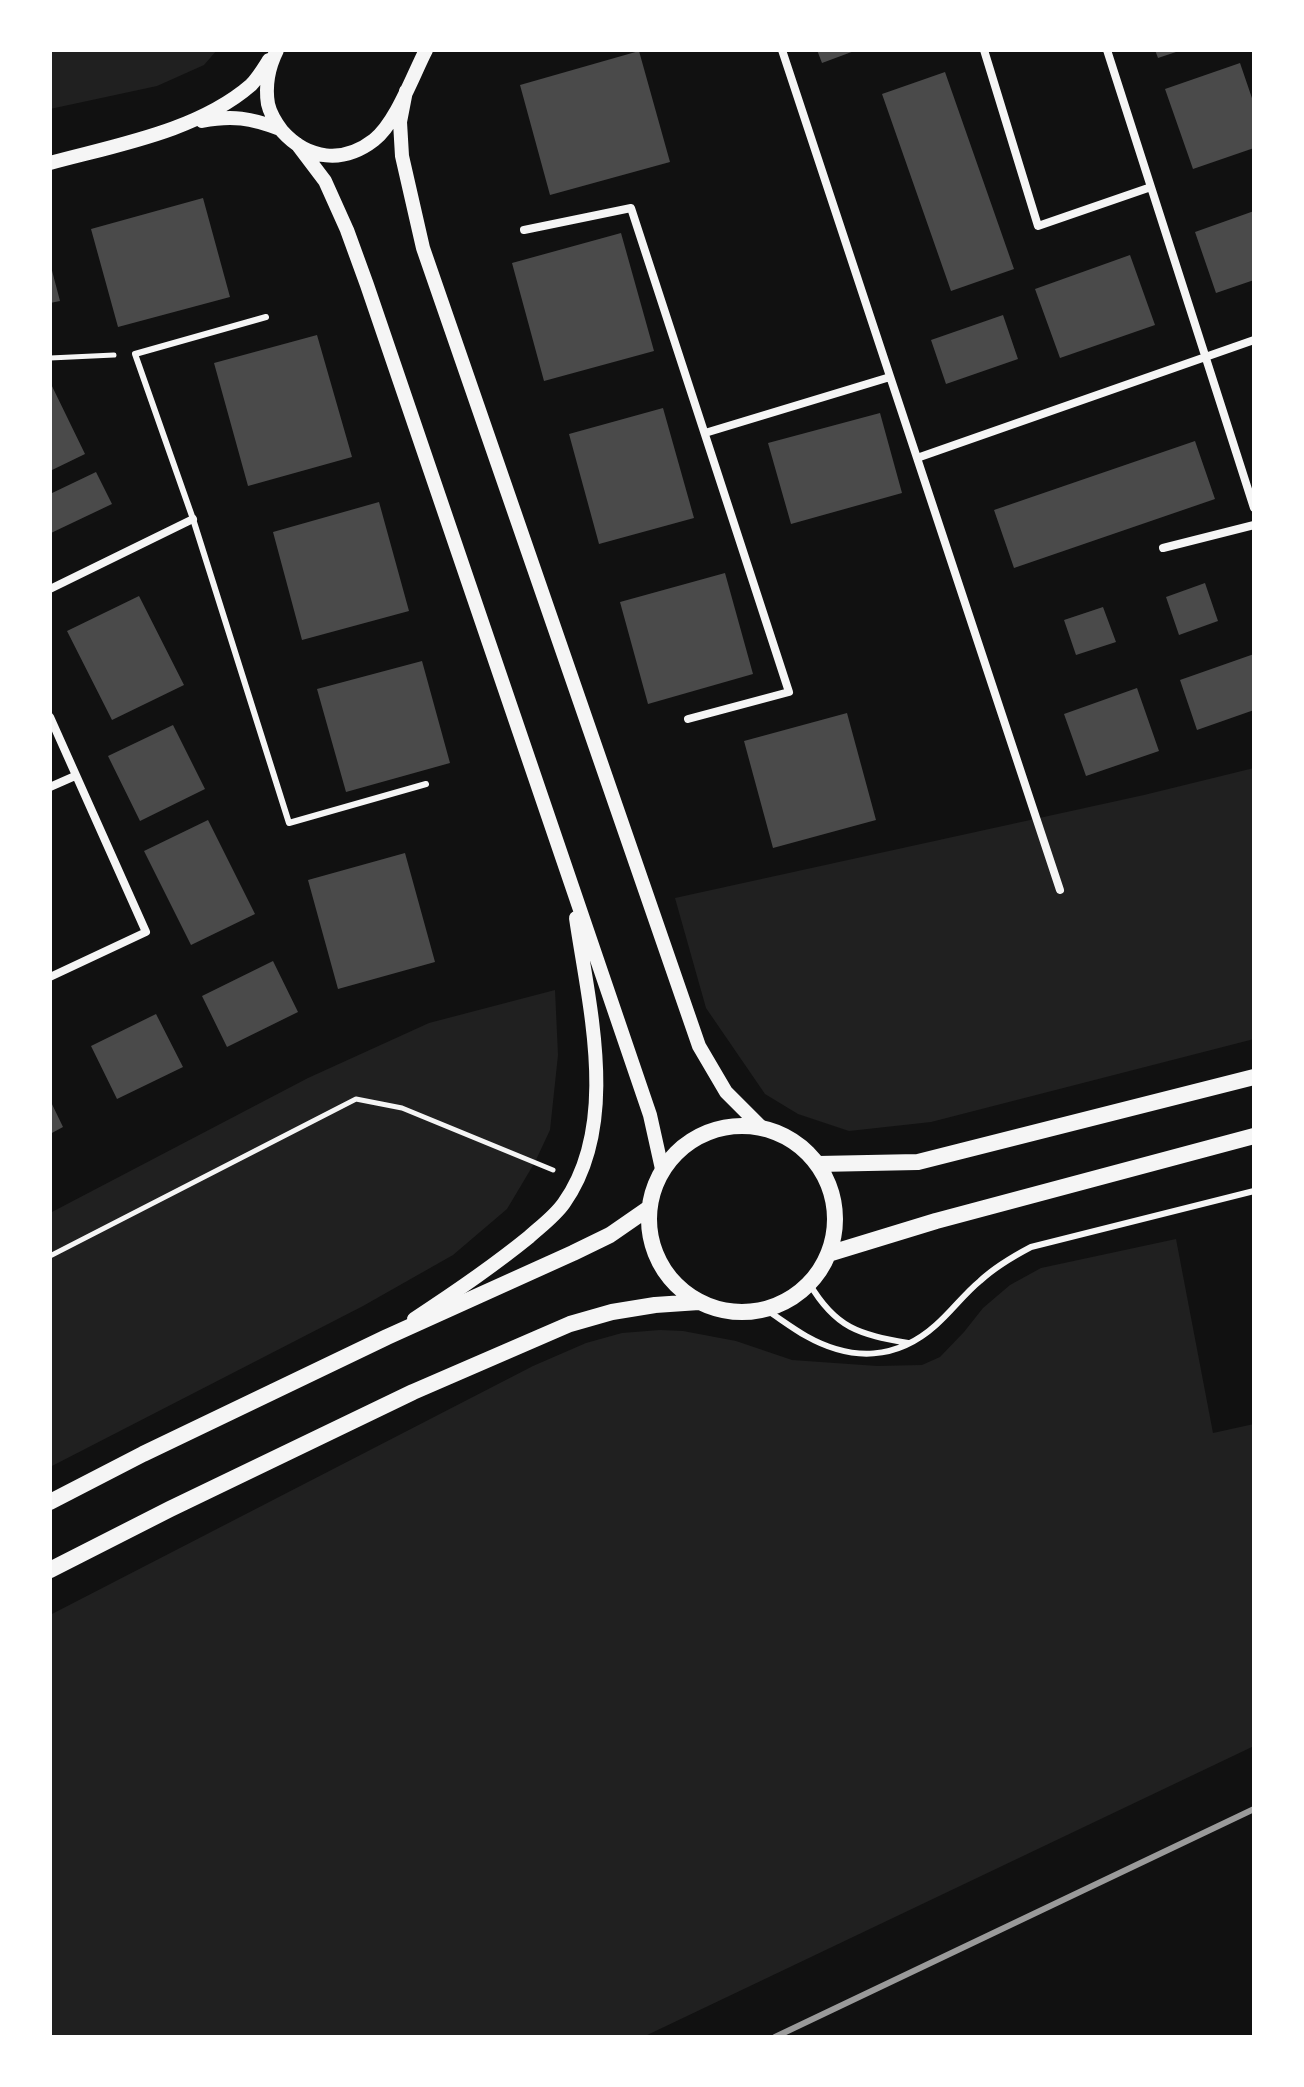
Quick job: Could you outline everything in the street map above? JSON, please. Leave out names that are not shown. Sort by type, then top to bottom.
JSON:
[{"type":"main road","points":[[818,1164],[918,1162],[1254,1077]]},
{"type":"main road","points":[[738,1125],[761,1127],[793,1140],[818,1164],[833,1198],[834,1236],[821,1269],[797,1294],[765,1309],[743,1312],[699,1302],[673,1283],[651,1240],[649,1208],[662,1169],[677,1152],[705,1133],[738,1125]]},
{"type":"main road","points":[[828,1254],[936,1221],[1254,1136]]},
{"type":"main road","points":[[50,1502],[387,1337],[610,1235],[649,1208]]},
{"type":"main road","points":[[50,1570],[413,1392],[570,1324],[612,1312],[699,1302]]},
{"type":"street","points":[[50,163],[193,121],[253,83],[277,50]]},
{"type":"street","points":[[277,50],[271,62],[268,82],[268,105],[276,123],[309,153],[330,156],[359,151],[378,138],[391,121],[426,53]]},
{"type":"street","points":[[782,50],[1060,890]]},
{"type":"street","points":[[984,50],[1038,226],[1151,187]]},
{"type":"street","points":[[1107,50],[1254,508]]},
{"type":"street","points":[[406,91],[400,122],[402,156],[423,248],[699,1046],[726,1092],[761,1127]]},
{"type":"street","points":[[178,126],[238,117],[280,129]]},
{"type":"street","points":[[297,144],[325,181],[367,285],[650,1115],[662,1169]]},
{"type":"street","points":[[524,230],[631,208],[789,692],[688,719]]},
{"type":"street","points":[[917,458],[1254,340]]},
{"type":"street","points":[[705,433],[890,377]]},
{"type":"street","points":[[50,589],[193,519]]},
{"type":"street","points":[[1163,548],[1254,525]]},
{"type":"street","points":[[50,717],[146,932],[50,977]]},
{"type":"street","points":[[50,787],[75,776]]},
{"type":"street","points":[[387,1337],[504,1258],[563,1205],[582,1168],[594,1134],[596,1059],[571,881]]},
{"type":"lane","points":[[266,317],[135,354],[193,519],[289,823],[426,784]]},
{"type":"lane","points":[[765,1309],[808,1337],[844,1352],[871,1355],[895,1350],[912,1344],[1001,1263],[1031,1247],[1254,1191]]},
{"type":"lane","points":[[809,1283],[822,1305],[847,1326],[875,1337],[912,1344]]},
{"type":"path","points":[[50,358],[135,354]]},
{"type":"path","points":[[50,1256],[356,1099],[402,1108],[576,1181]]},
{"type":"shaded area","points":[[50,50],[217,50],[204,65],[157,86],[50,109]]},
{"type":"shaded area","points":[[1254,768],[1254,1039],[931,1122],[849,1131],[798,1114],[765,1094],[706,1008],[675,898]]},
{"type":"shaded area","points":[[555,990],[558,1055],[550,1130],[507,1209],[453,1255],[363,1306],[50,1467],[50,1213],[308,1078],[429,1023]]},
{"type":"shaded area","points":[[1176,1239],[1213,1433],[1254,1424],[1254,1746],[643,2037],[50,2037],[50,1615],[533,1366],[586,1343],[622,1333],[683,1331],[736,1341],[792,1360],[877,1366],[922,1365],[940,1357],[983,1308],[1010,1285],[1041,1268]]},
{"type":"building","points":[[817,50],[857,50],[822,63]]},
{"type":"building","points":[[1155,50],[1182,50],[1158,58]]},
{"type":"building","points":[[639,51],[670,162],[550,195],[520,85]]},
{"type":"building","points":[[1240,63],[1254,104],[1254,148],[1193,169],[1165,89]]},
{"type":"building","points":[[945,72],[1014,269],[951,291],[882,94]]},
{"type":"building","points":[[203,198],[230,297],[118,327],[91,229]]},
{"type":"building","points":[[1254,211],[1254,280],[1216,293],[1195,232]]},
{"type":"building","points":[[621,233],[654,351],[544,381],[512,263]]},
{"type":"building","points":[[1130,255],[1155,325],[1060,358],[1035,289]]},
{"type":"building","points":[[50,263],[60,301],[50,303]]},
{"type":"building","points":[[1003,315],[1018,359],[946,384],[931,340]]},
{"type":"building","points":[[317,335],[352,457],[248,486],[214,363]]},
{"type":"building","points":[[50,382],[85,454],[50,471]]},
{"type":"building","points":[[663,408],[694,518],[599,544],[569,434]]},
{"type":"building","points":[[880,413],[902,493],[791,524],[768,443]]},
{"type":"building","points":[[1195,441],[1215,499],[1014,568],[994,510]]},
{"type":"building","points":[[96,472],[112,504],[51,533],[50,494]]},
{"type":"building","points":[[379,502],[409,611],[302,640],[273,532]]},
{"type":"building","points":[[725,573],[753,674],[648,704],[620,602]]},
{"type":"building","points":[[1205,583],[1218,621],[1179,635],[1166,597]]},
{"type":"building","points":[[139,596],[184,685],[112,720],[67,631]]},
{"type":"building","points":[[1103,607],[1116,642],[1076,655],[1064,620]]},
{"type":"building","points":[[1254,654],[1254,710],[1197,730],[1180,680]]},
{"type":"building","points":[[422,661],[450,763],[346,792],[317,689]]},
{"type":"building","points":[[1137,688],[1159,751],[1086,776],[1064,714]]},
{"type":"building","points":[[847,713],[876,820],[773,848],[744,741]]},
{"type":"building","points":[[173,725],[205,789],[140,821],[108,756]]},
{"type":"building","points":[[208,820],[255,914],[191,945],[144,851]]},
{"type":"building","points":[[405,853],[435,962],[338,989],[308,880]]},
{"type":"building","points":[[273,961],[298,1012],[227,1047],[202,996]]},
{"type":"building","points":[[156,1014],[183,1067],[117,1099],[91,1046]]},
{"type":"building","points":[[50,1100],[63,1127],[50,1134]]},
{"type":"railway","points":[[775,2037],[1254,1809]]}]
